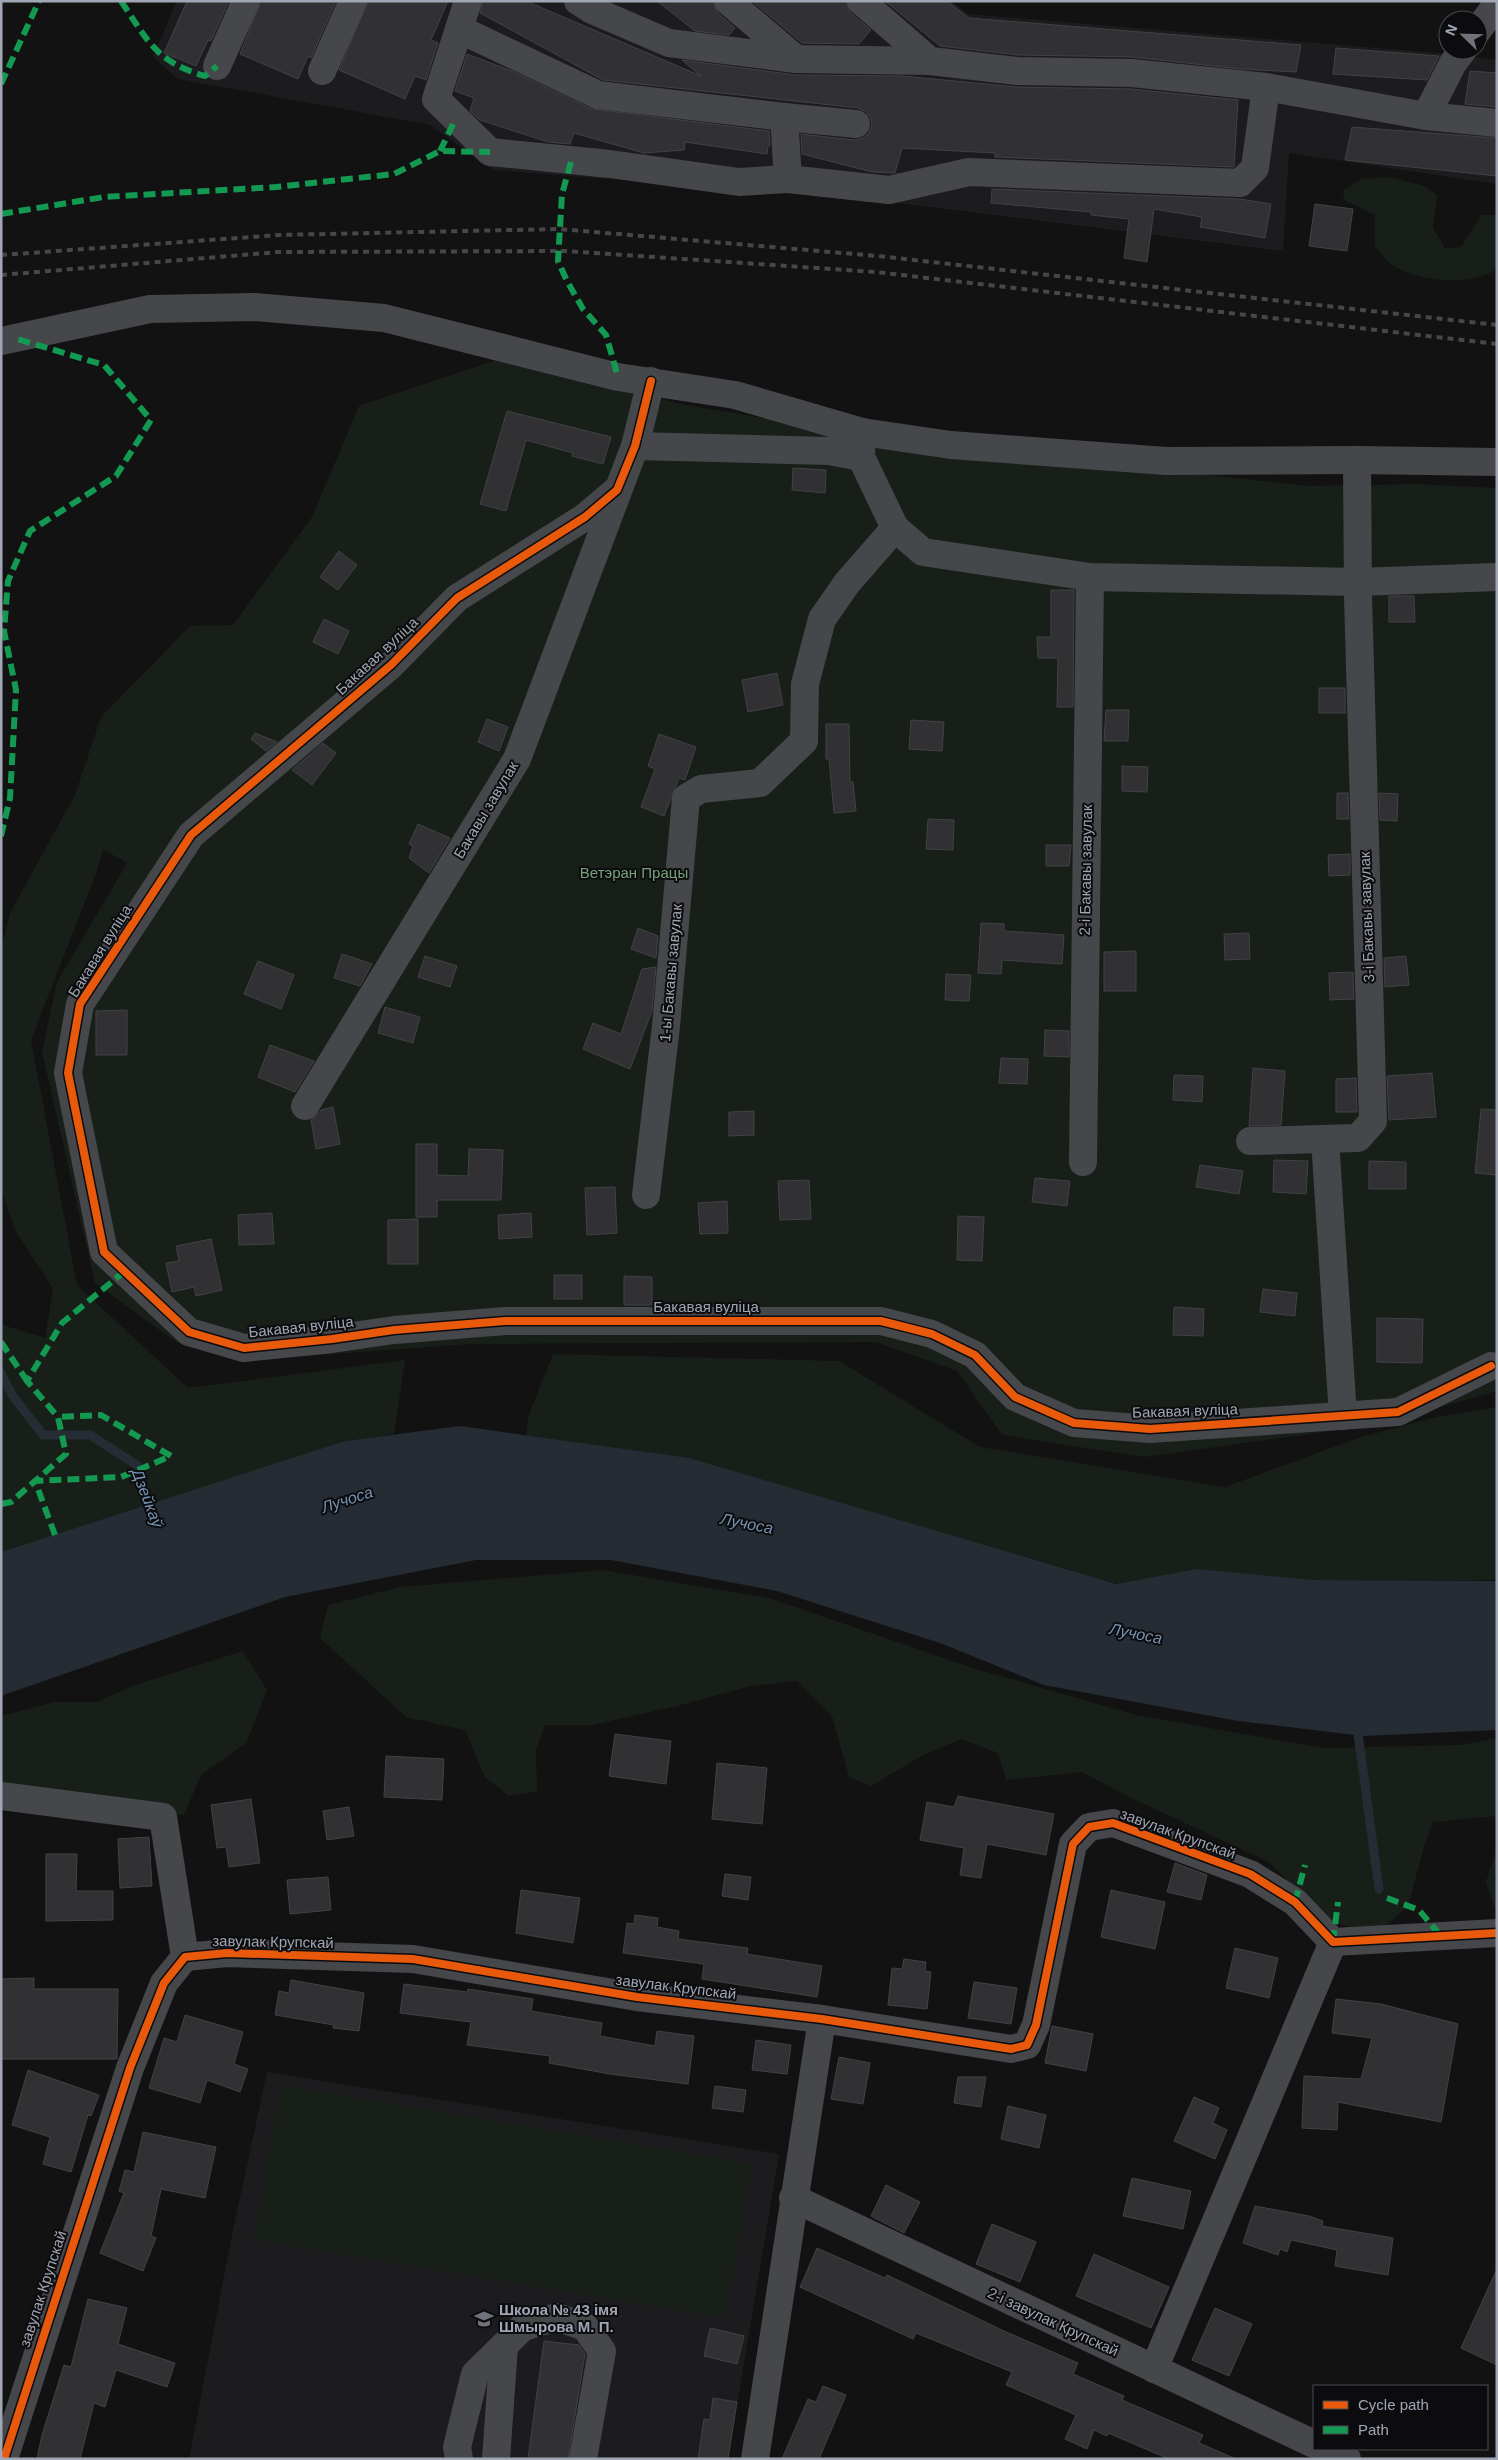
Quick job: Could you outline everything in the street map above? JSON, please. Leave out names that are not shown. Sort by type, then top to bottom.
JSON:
[{"type":"street","points":[[217,66],[246,1]]},
{"type":"street","points":[[322,71],[353,1]]},
{"type":"street","points":[[468,1],[436,99],[490,152],[610,164],[739,182],[788,179],[889,190],[969,172],[1240,183],[1255,168],[1266,87]]},
{"type":"street","points":[[578,1],[592,10],[669,43],[796,59],[930,61],[1016,72],[1132,73],[1266,87],[1426,116],[1497,123]]},
{"type":"street","points":[[728,1],[796,59]]},
{"type":"street","points":[[861,1],[930,61]]},
{"type":"street","points":[[1488,16],[1497,4]]},
{"type":"street","points":[[459,29],[598,95],[856,124]]},
{"type":"street","points":[[1426,116],[1456,60]]},
{"type":"street","points":[[784,117],[788,179]]},
{"type":"street","points":[[1,340],[150,309],[254,307],[384,318],[618,377],[735,396],[862,444],[895,528],[923,552],[1090,577],[1357,582],[1497,577]]},
{"type":"street","name":"Бакавая вуліца","points":[[651,381],[635,446],[617,490],[585,517],[457,598],[391,665],[191,835],[80,1004],[68,1073],[104,1252],[189,1332],[244,1348],[332,1339],[394,1330],[505,1321],[881,1320],[932,1334],[975,1355],[1015,1397],[1074,1423],[1150,1429],[1398,1412],[1491,1366]]},
{"type":"street","points":[[635,446],[829,451],[862,444],[951,445],[1166,461],[1357,460],[1497,462]]},
{"type":"street","name":"3-і Бакавы завулак","points":[[1250,1141],[1358,1138],[1373,1121],[1357,582],[1357,460]]},
{"type":"street","name":"Бакавы завулак","points":[[305,1106],[517,759],[617,490]]},
{"type":"street","name":"1-ы Бакавы завулак","points":[[646,1195],[666,1026],[686,798],[701,789],[760,782],[804,741],[805,684],[822,619],[848,583],[895,528]]},
{"type":"street","name":"2-і Бакавы завулак","points":[[1083,1162],[1090,577]]},
{"type":"street","points":[[1325,1139],[1343,1416]]},
{"type":"street","points":[[1,1796],[163,1817],[185,1957]]},
{"type":"street","name":"завулак Крупскай","points":[[4,2459],[130,2068],[164,1983],[185,1957],[226,1953],[414,1959],[637,1997],[822,2019],[1011,2049],[1028,2045],[1036,2025],[1073,1844],[1089,1828],[1114,1823],[1250,1874],[1295,1902],[1333,1942]]},
{"type":"street","points":[[1154,2369],[1333,1942],[1497,1932]]},
{"type":"street","points":[[755,2459],[793,2198],[822,2019]]},
{"type":"street","name":"2-і завулак Крупскай","points":[[793,2198],[1313,2444]]},
{"type":"street","points":[[459,2459],[457,2447],[475,2374],[523,2327],[557,2316],[585,2327],[602,2352],[583,2459]]},
{"type":"street","points":[[496,2459],[504,2346]]},
{"type":"street","points":[[1327,2450],[1347,2459]]},
{"type":"shaded area","points":[[177,1],[952,1],[968,14],[1437,53],[1438,60],[1497,60],[1497,184],[1289,153],[1283,251],[858,198],[493,170],[430,125],[178,79],[153,57]]},
{"type":"shaded area","name":"Школа № 43 імя Шмырова М. П.","points":[[267,2072],[779,2154],[728,2459],[189,2459],[232,2235]]},
{"type":"green space","points":[[1390,177],[1424,186],[1437,195],[1433,228],[1445,248],[1461,247],[1482,215],[1497,215],[1497,269],[1486,275],[1473,278],[1444,280],[1414,275],[1389,262],[1375,247],[1375,215],[1344,200],[1343,190],[1362,179]]},
{"type":"green space","name":"Ветэран Працы","points":[[500,359],[686,405],[836,430],[1133,467],[1309,486],[1418,484],[1497,488],[1497,1391],[1381,1424],[1144,1457],[1002,1435],[957,1371],[876,1342],[470,1344],[237,1361],[176,1342],[95,1283],[42,1052],[57,982],[127,863],[103,849],[97,871],[31,1040],[77,1285],[188,1388],[405,1360],[394,1434],[346,1441],[1,1552],[1,1322],[3,1325],[45,1338],[53,1289],[15,1230],[1,1188],[1,948],[11,911],[75,795],[101,717],[190,626],[233,625],[312,517],[359,406]]},
{"type":"green space","points":[[553,1354],[839,1361],[980,1447],[1225,1487],[1358,1438],[1436,1417],[1497,1407],[1497,1580],[1311,1580],[1119,1584],[688,1459],[526,1435],[529,1414]]},
{"type":"green space","points":[[604,1570],[772,1599],[973,1668],[1136,1715],[1323,1748],[1461,1745],[1497,1738],[1497,1816],[1433,1822],[1408,1906],[1377,1934],[1326,1920],[1269,1862],[1131,1798],[1082,1772],[1006,1780],[998,1753],[961,1739],[923,1755],[871,1786],[849,1777],[832,1716],[797,1681],[751,1686],[677,1706],[592,1725],[545,1725],[536,1750],[537,1791],[509,1796],[485,1777],[465,1730],[406,1717],[320,1638],[328,1605],[400,1587]]},
{"type":"green space","points":[[243,1651],[267,1690],[247,1742],[201,1775],[184,1815],[114,1807],[1,1787],[1,1716],[54,1702],[97,1702],[132,1686]]},
{"type":"green space","points":[[1497,1849],[1497,1914],[1486,1882]]},
{"type":"green space","points":[[280,2085],[752,2164],[726,2318],[254,2240]]},
{"type":"water","name":"Лучоса","points":[[460,1426],[689,1458],[1117,1584],[1197,1569],[1312,1580],[1497,1581],[1497,1730],[1363,1736],[1238,1721],[1044,1685],[940,1643],[777,1591],[611,1560],[476,1560],[285,1597],[1,1696],[1,1552],[345,1441]]},
{"type":"building","points":[[187,1],[229,1],[211,41],[208,40],[196,66],[164,53]]},
{"type":"building","points":[[261,1],[336,1],[311,58],[308,56],[298,79],[240,54]]},
{"type":"building","points":[[368,1],[448,1],[431,40],[438,43],[426,80],[415,76],[405,99],[339,70]]},
{"type":"building","points":[[483,1],[526,1],[701,76],[682,60],[796,75],[903,76],[1017,87],[1131,89],[1238,100],[1234,167],[995,157],[995,153],[902,148],[895,173],[872,172],[802,154],[801,134],[854,140],[863,138],[869,133],[872,125],[870,117],[865,111],[858,108],[603,80],[480,13]]},
{"type":"building","points":[[657,1],[713,1],[718,13],[735,28],[729,35],[695,31]]},
{"type":"building","points":[[752,1],[846,1],[850,12],[871,30],[859,44],[802,43]]},
{"type":"building","points":[[885,1],[947,1],[969,18],[1301,45],[1296,72],[1240,69],[1132,57],[1018,55],[940,46]]},
{"type":"building","points":[[1336,48],[1438,56],[1427,80],[1333,74]]},
{"type":"building","points":[[467,54],[512,71],[592,109],[769,131],[770,146],[768,146],[767,154],[685,142],[684,150],[644,153],[574,133],[570,144],[548,142],[480,120],[470,111],[474,98],[455,91]]},
{"type":"building","points":[[1470,71],[1497,73],[1497,107],[1465,104]]},
{"type":"building","points":[[1352,127],[1497,138],[1497,176],[1345,160]]},
{"type":"building","points":[[992,189],[1240,199],[1271,204],[1265,238],[1200,227],[1202,217],[1154,209],[1147,262],[1124,258],[1129,219],[1091,215],[1091,212],[991,203]]},
{"type":"building","points":[[1315,204],[1353,209],[1347,251],[1309,246]]},
{"type":"building","points":[[507,411],[611,437],[603,464],[572,456],[573,453],[526,440],[506,511],[480,504]]},
{"type":"building","points":[[793,468],[826,470],[825,493],[792,490]]},
{"type":"building","points":[[339,551],[357,565],[338,590],[320,577]]},
{"type":"building","points":[[1051,590],[1074,590],[1073,707],[1057,707],[1058,658],[1038,658],[1037,637],[1051,637]]},
{"type":"building","points":[[1389,596],[1414,596],[1415,622],[1389,622]]},
{"type":"building","points":[[324,619],[349,631],[338,654],[313,642]]},
{"type":"building","points":[[777,673],[783,705],[748,712],[742,680]]},
{"type":"building","points":[[1319,688],[1345,688],[1345,713],[1319,713]]},
{"type":"building","points":[[1106,710],[1129,710],[1128,741],[1104,741]]},
{"type":"building","points":[[487,719],[508,727],[499,751],[478,742]]},
{"type":"building","points":[[911,720],[944,722],[942,751],[909,749]]},
{"type":"building","points":[[826,724],[849,724],[850,782],[853,782],[856,811],[834,813],[829,759],[826,759]]},
{"type":"building","points":[[255,733],[277,742],[266,751],[251,739]]},
{"type":"building","points":[[659,734],[696,747],[685,780],[679,778],[664,816],[641,807],[655,769],[648,766]]},
{"type":"building","points":[[323,743],[336,753],[312,785],[292,770]]},
{"type":"building","points":[[1122,766],[1148,767],[1147,792],[1122,791]]},
{"type":"building","points":[[1337,793],[1348,793],[1349,819],[1337,819]]},
{"type":"building","points":[[1379,793],[1398,794],[1397,821],[1380,820]]},
{"type":"building","points":[[928,819],[954,820],[953,850],[926,849]]},
{"type":"building","points":[[418,824],[450,838],[429,873],[409,858],[413,846],[409,844]]},
{"type":"building","points":[[1046,845],[1071,845],[1069,866],[1046,866]]},
{"type":"building","points":[[1350,854],[1350,875],[1329,876],[1328,855]]},
{"type":"building","points":[[981,923],[1004,924],[1004,931],[1064,935],[1062,964],[1002,960],[1001,974],[978,973]]},
{"type":"building","points":[[638,928],[658,936],[656,958],[631,949]]},
{"type":"building","points":[[1249,933],[1250,959],[1225,960],[1224,934]]},
{"type":"building","points":[[1136,951],[1136,991],[1104,991],[1104,952]]},
{"type":"building","points":[[342,954],[372,964],[360,986],[334,978]]},
{"type":"building","points":[[425,956],[457,966],[450,987],[418,977]]},
{"type":"building","points":[[1406,956],[1409,985],[1385,987],[1384,958]]},
{"type":"building","points":[[258,961],[294,975],[281,1009],[244,994]]},
{"type":"building","points":[[656,967],[652,1011],[630,1069],[583,1049],[593,1023],[621,1034],[642,969]]},
{"type":"building","points":[[1353,972],[1354,999],[1330,1000],[1329,973]]},
{"type":"building","points":[[946,974],[971,975],[969,1001],[945,1000]]},
{"type":"building","points":[[385,1007],[420,1017],[413,1043],[378,1033]]},
{"type":"building","points":[[127,1010],[127,1055],[96,1055],[96,1011]]},
{"type":"building","points":[[1045,1030],[1069,1031],[1069,1057],[1044,1056]]},
{"type":"building","points":[[270,1045],[314,1061],[295,1092],[258,1077]]},
{"type":"building","points":[[1001,1058],[1028,1059],[1027,1084],[999,1083]]},
{"type":"building","points":[[1253,1068],[1285,1071],[1281,1125],[1249,1126]]},
{"type":"building","points":[[1432,1073],[1436,1117],[1389,1120],[1387,1076]]},
{"type":"building","points":[[1174,1075],[1203,1076],[1202,1102],[1173,1100]]},
{"type":"building","points":[[1356,1078],[1357,1112],[1336,1112],[1336,1079]]},
{"type":"building","points":[[333,1107],[340,1144],[316,1149],[311,1120],[321,1110]]},
{"type":"building","points":[[1481,1109],[1497,1110],[1497,1175],[1475,1173]]},
{"type":"building","points":[[754,1111],[754,1135],[729,1136],[729,1112]]},
{"type":"building","points":[[416,1144],[437,1144],[437,1175],[468,1176],[469,1149],[503,1150],[501,1200],[437,1200],[437,1217],[416,1217]]},
{"type":"building","points":[[1274,1160],[1308,1161],[1306,1194],[1273,1192]]},
{"type":"building","points":[[1369,1161],[1406,1162],[1406,1189],[1369,1189]]},
{"type":"building","points":[[1200,1165],[1243,1171],[1239,1194],[1196,1187]]},
{"type":"building","points":[[1035,1178],[1070,1181],[1067,1206],[1032,1202]]},
{"type":"building","points":[[809,1180],[811,1219],[780,1220],[778,1181]]},
{"type":"building","points":[[615,1187],[617,1233],[587,1235],[585,1188]]},
{"type":"building","points":[[727,1201],[728,1233],[700,1234],[698,1203]]},
{"type":"building","points":[[272,1213],[274,1244],[239,1245],[238,1215]]},
{"type":"building","points":[[531,1213],[532,1237],[499,1239],[498,1215]]},
{"type":"building","points":[[958,1216],[984,1217],[982,1261],[957,1260]]},
{"type":"building","points":[[418,1219],[418,1264],[388,1264],[388,1220]]},
{"type":"building","points":[[211,1239],[222,1290],[196,1296],[194,1287],[172,1292],[166,1263],[179,1261],[176,1246]]},
{"type":"building","points":[[554,1275],[582,1275],[582,1299],[554,1299]]},
{"type":"building","points":[[624,1276],[652,1277],[652,1305],[624,1305]]},
{"type":"building","points":[[1263,1289],[1297,1293],[1295,1316],[1260,1312]]},
{"type":"building","points":[[1174,1307],[1204,1309],[1203,1336],[1173,1335]]},
{"type":"building","points":[[1377,1318],[1423,1319],[1422,1363],[1377,1362]]},
{"type":"building","points":[[615,1734],[671,1741],[666,1784],[609,1776]]},
{"type":"building","points":[[386,1756],[444,1759],[442,1800],[384,1797]]},
{"type":"building","points":[[717,1763],[767,1768],[762,1824],[712,1819]]},
{"type":"building","points":[[958,1796],[1054,1814],[1046,1855],[987,1844],[981,1878],[960,1875],[964,1848],[920,1840],[927,1802],[954,1807]]},
{"type":"building","points":[[251,1799],[260,1863],[229,1867],[226,1847],[217,1848],[211,1805]]},
{"type":"building","points":[[349,1807],[354,1836],[327,1840],[323,1811]]},
{"type":"building","points":[[149,1837],[152,1886],[120,1888],[118,1839]]},
{"type":"building","points":[[46,1854],[77,1854],[76,1891],[113,1891],[113,1920],[46,1921]]},
{"type":"building","points":[[1175,1863],[1207,1875],[1201,1900],[1167,1892]]},
{"type":"building","points":[[725,1874],[751,1877],[748,1900],[722,1896]]},
{"type":"building","points":[[328,1877],[331,1910],[290,1914],[287,1880]]},
{"type":"building","points":[[521,1890],[580,1898],[573,1943],[516,1933]]},
{"type":"building","points":[[1111,1890],[1165,1902],[1155,1949],[1101,1937]]},
{"type":"building","points":[[635,1915],[658,1918],[657,1927],[679,1931],[678,1939],[748,1948],[747,1954],[822,1966],[817,1997],[702,1979],[704,1964],[623,1953],[627,1923],[634,1924]]},
{"type":"building","points":[[1235,1948],[1278,1958],[1269,1998],[1226,1988]]},
{"type":"building","points":[[904,1959],[926,1962],[925,1971],[931,1972],[927,2009],[888,2005],[892,1968],[902,1969]]},
{"type":"building","points":[[34,1978],[34,1989],[118,1989],[117,2059],[1,2059],[1,1979]]},
{"type":"building","points":[[291,1980],[364,1993],[359,2031],[333,2028],[334,2025],[275,2015],[279,1991],[289,1993]]},
{"type":"building","points":[[974,1982],[1017,1988],[1011,2024],[968,2018]]},
{"type":"building","points":[[404,1984],[467,1992],[468,1989],[533,1999],[531,2011],[602,2023],[600,2036],[655,2046],[657,2031],[694,2036],[688,2084],[610,2074],[549,2063],[550,2056],[467,2045],[471,2022],[400,2013]]},
{"type":"building","points":[[1336,1999],[1381,2004],[1458,2024],[1441,2122],[1338,2102],[1337,2130],[1302,2128],[1304,2076],[1361,2079],[1372,2038],[1332,2033]]},
{"type":"building","points":[[185,2015],[243,2032],[234,2064],[248,2069],[240,2092],[207,2080],[200,2103],[149,2088],[164,2038],[177,2042]]},
{"type":"building","points":[[1052,2026],[1093,2034],[1086,2071],[1045,2063]]},
{"type":"building","points":[[756,2040],[791,2045],[787,2074],[752,2070]]},
{"type":"building","points":[[839,2057],[870,2063],[863,2104],[831,2099]]},
{"type":"building","points":[[28,2070],[99,2095],[91,2116],[88,2115],[71,2172],[43,2164],[50,2137],[12,2125]]},
{"type":"building","points":[[958,2077],[986,2077],[981,2107],[954,2103]]},
{"type":"building","points":[[715,2086],[746,2090],[743,2112],[712,2108]]},
{"type":"building","points":[[1194,2097],[1219,2108],[1213,2123],[1227,2130],[1215,2159],[1174,2141]]},
{"type":"building","points":[[1008,2106],[1046,2115],[1039,2148],[1001,2139]]},
{"type":"building","points":[[143,2132],[216,2147],[205,2198],[161,2189],[151,2236],[156,2238],[143,2271],[100,2253],[124,2193],[119,2191],[125,2170],[134,2172]]},
{"type":"building","points":[[1132,2178],[1191,2191],[1183,2229],[1123,2216]]},
{"type":"building","points":[[886,2185],[920,2202],[904,2233],[871,2216]]},
{"type":"building","points":[[1255,2206],[1309,2216],[1323,2221],[1322,2226],[1393,2238],[1388,2275],[1335,2266],[1337,2250],[1291,2240],[1287,2252],[1280,2249],[1278,2255],[1243,2243]]},
{"type":"building","points":[[992,2224],[1036,2242],[1020,2282],[976,2264]]},
{"type":"building","points":[[817,2248],[885,2278],[887,2275],[1004,2331],[1078,2363],[1073,2374],[1124,2396],[1122,2400],[1203,2435],[1199,2443],[1236,2459],[1169,2459],[1108,2433],[1107,2436],[1094,2430],[1087,2449],[1065,2439],[1076,2415],[1006,2385],[1012,2372],[916,2333],[913,2339],[800,2287]]},
{"type":"building","points":[[1094,2254],[1169,2287],[1151,2328],[1076,2296]]},
{"type":"building","points":[[1497,2269],[1497,2365],[1461,2348]]},
{"type":"building","points":[[88,2299],[127,2308],[118,2344],[175,2363],[167,2387],[116,2370],[105,2407],[94,2403],[80,2459],[37,2459],[42,2435],[64,2365],[71,2367]]},
{"type":"building","points":[[1215,2308],[1252,2324],[1229,2376],[1192,2360]]},
{"type":"building","points":[[710,2328],[744,2336],[737,2364],[704,2356]]},
{"type":"building","points":[[544,2341],[579,2345],[585,2354],[568,2459],[528,2459]]},
{"type":"building","points":[[823,2386],[846,2395],[819,2459],[782,2459],[808,2399],[816,2402]]},
{"type":"building","points":[[713,2398],[737,2402],[728,2459],[698,2459],[704,2419],[710,2420]]},
{"type":"waterway","name":"Дзейкаў","points":[[1,1373],[12,1395],[43,1435],[90,1435],[137,1465],[147,1505],[152,1514]]},
{"type":"waterway","points":[[1357,1726],[1379,1889]]},
{"type":"railway","points":[[1,255],[279,235],[559,229],[878,256],[1497,325]]},
{"type":"railway","points":[[1,275],[278,252],[565,251],[876,272],[1497,344]]},
{"type":"marked path","points":[[1,84],[39,1]]},
{"type":"marked path","points":[[121,1],[147,39],[164,57],[175,64],[205,76],[217,66]]},
{"type":"marked path","points":[[440,151],[455,120]]},
{"type":"marked path","points":[[1,214],[104,197],[276,187],[394,174],[440,151],[490,152]]},
{"type":"marked path","points":[[571,162],[562,194],[558,261],[583,309],[606,335],[618,377]]},
{"type":"marked path","points":[[1,836],[10,798],[16,690],[4,631],[8,581],[30,531],[116,476],[151,420],[104,365],[14,338]]},
{"type":"marked path","points":[[1,1504],[11,1502],[66,1454],[58,1417],[27,1381],[62,1323],[125,1271]]},
{"type":"marked path","points":[[1,1342],[27,1381]]},
{"type":"marked path","points":[[55,1535],[35,1481],[121,1477],[171,1456],[101,1415],[58,1417]]},
{"type":"marked path","points":[[1295,1902],[1305,1865]]},
{"type":"marked path","points":[[1387,1898],[1419,1910],[1439,1934]]},
{"type":"marked path","points":[[1333,1942],[1338,1902]]},
{"type":"cycle path","points":[[651,381],[635,446],[617,490],[585,517],[457,598],[391,665],[191,835],[80,1004],[68,1073],[104,1252],[189,1332],[244,1348],[332,1339],[394,1330],[505,1321],[881,1321],[932,1334],[975,1355],[1015,1397],[1074,1423],[1150,1429],[1398,1412],[1491,1366]]},
{"type":"cycle path","points":[[4,2459],[130,2068],[164,1983],[185,1957],[227,1953],[413,1959],[637,1997],[822,2019],[1011,2049],[1027,2045],[1036,2025],[1073,1844],[1089,1827],[1113,1823],[1250,1874],[1295,1902],[1333,1942],[1497,1933]]},
{"type":"place","name":"Школа № 43 імя Шмырова М. П.","points":[[484,2319]]}]
